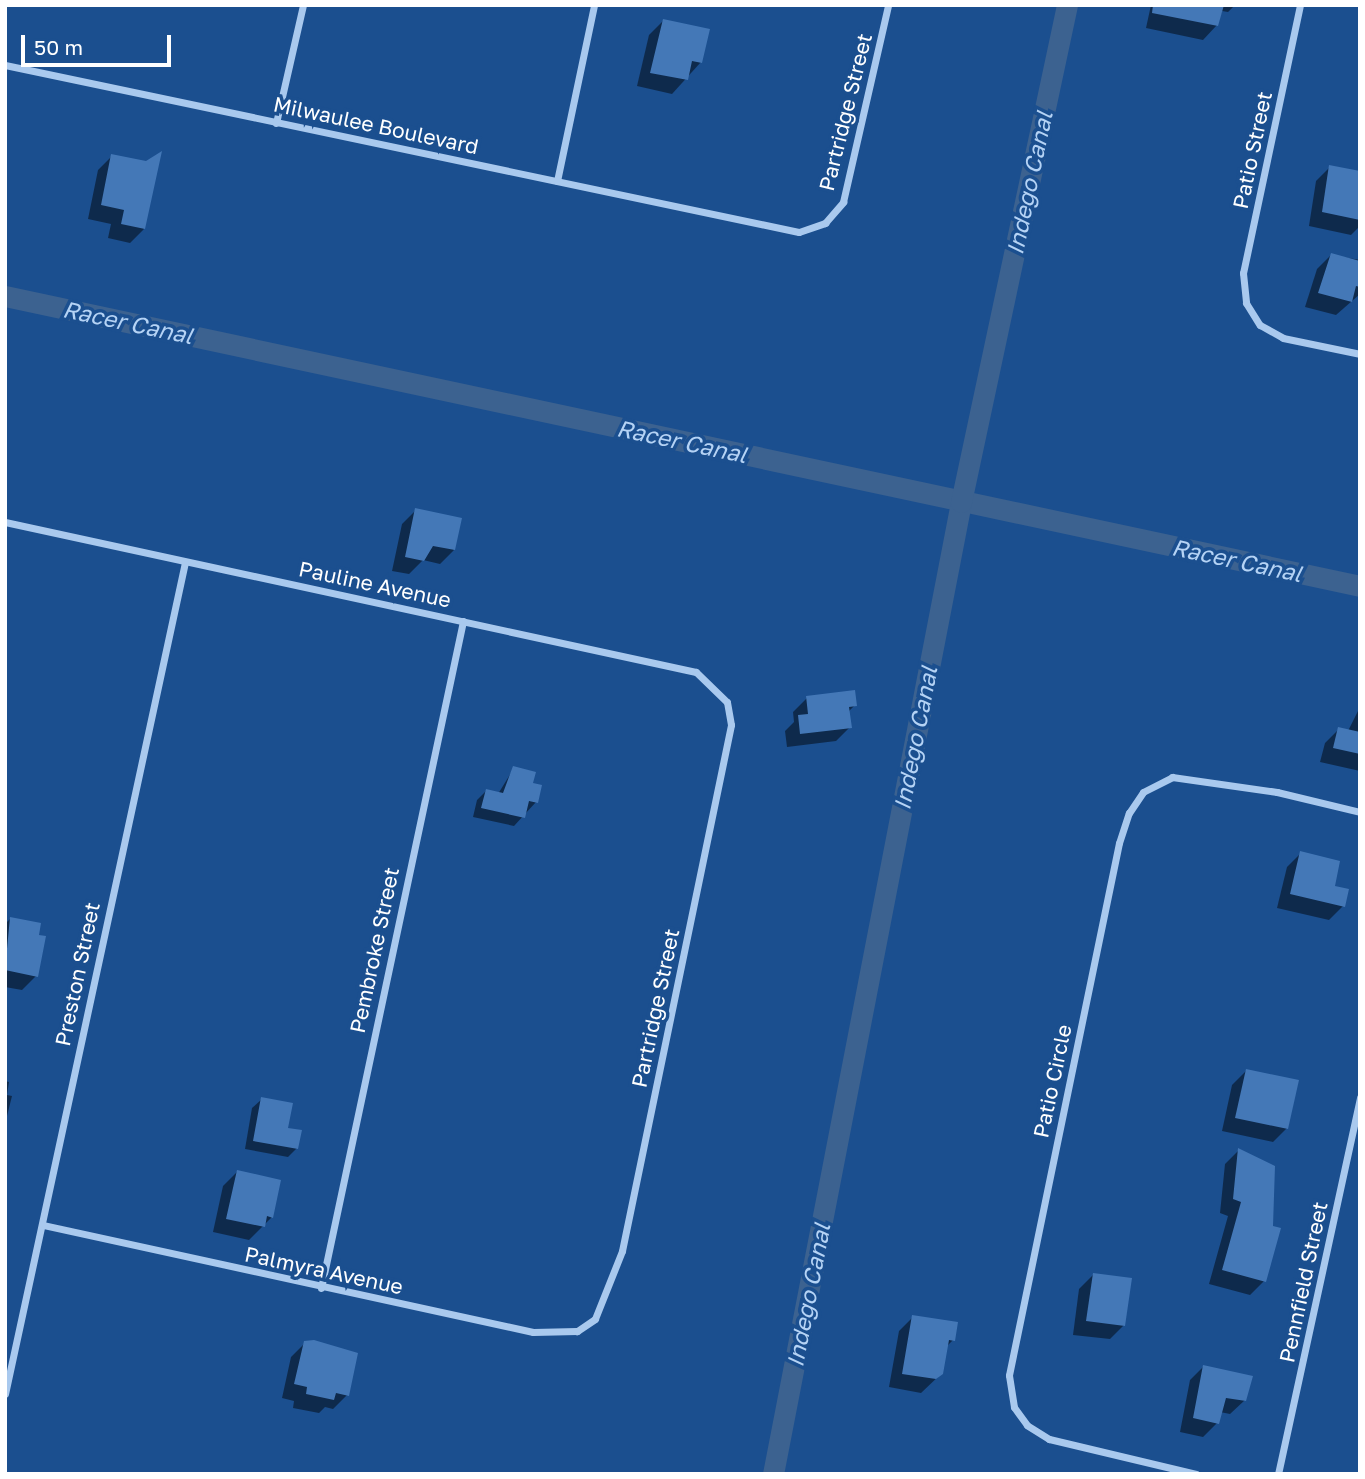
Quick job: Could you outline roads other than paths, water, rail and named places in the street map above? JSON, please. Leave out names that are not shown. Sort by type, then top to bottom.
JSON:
[{"type":"street","points":[[276,123],[303,5]]},
{"type":"street","points":[[557,181],[594,5]]},
{"type":"street","name":"Partridge Street","points":[[825,223],[843,202],[852,177],[888,5]]},
{"type":"street","name":"Patio Street","points":[[1300,5],[1243,273],[1246,303],[1260,325],[1283,338],[1360,354]]},
{"type":"street","name":"Milwaulee Boulevard","points":[[5,65],[740,222],[799,232],[825,223]]},
{"type":"street","name":"Pauline Avenue","points":[[5,522],[696,672],[727,702]]},
{"type":"street","name":"Preston Street","points":[[5,1394],[185,562]]},
{"type":"street","name":"Pembroke Street","points":[[321,1288],[463,621]]},
{"type":"street","name":"Partridge Street","points":[[595,1319],[619,1263],[731,725],[727,702]]},
{"type":"street","name":"Patio Circle","points":[[1196,1474],[1049,1439],[1027,1425],[1014,1407],[1009,1375],[1119,843],[1129,813],[1143,792],[1172,777],[1250,787],[1360,812]]},
{"type":"street","name":"Pennfield Street","points":[[1278,1474],[1360,1097]]},
{"type":"street","name":"Palmyra Avenue","points":[[43,1225],[321,1288],[533,1332],[577,1331],[595,1319]]},
{"type":"waterway","name":"Indego Canal","points":[[773,1474],[961,502],[1067,5]]},
{"type":"waterway","name":"Racer Canal","points":[[5,296],[1360,586]]}]
